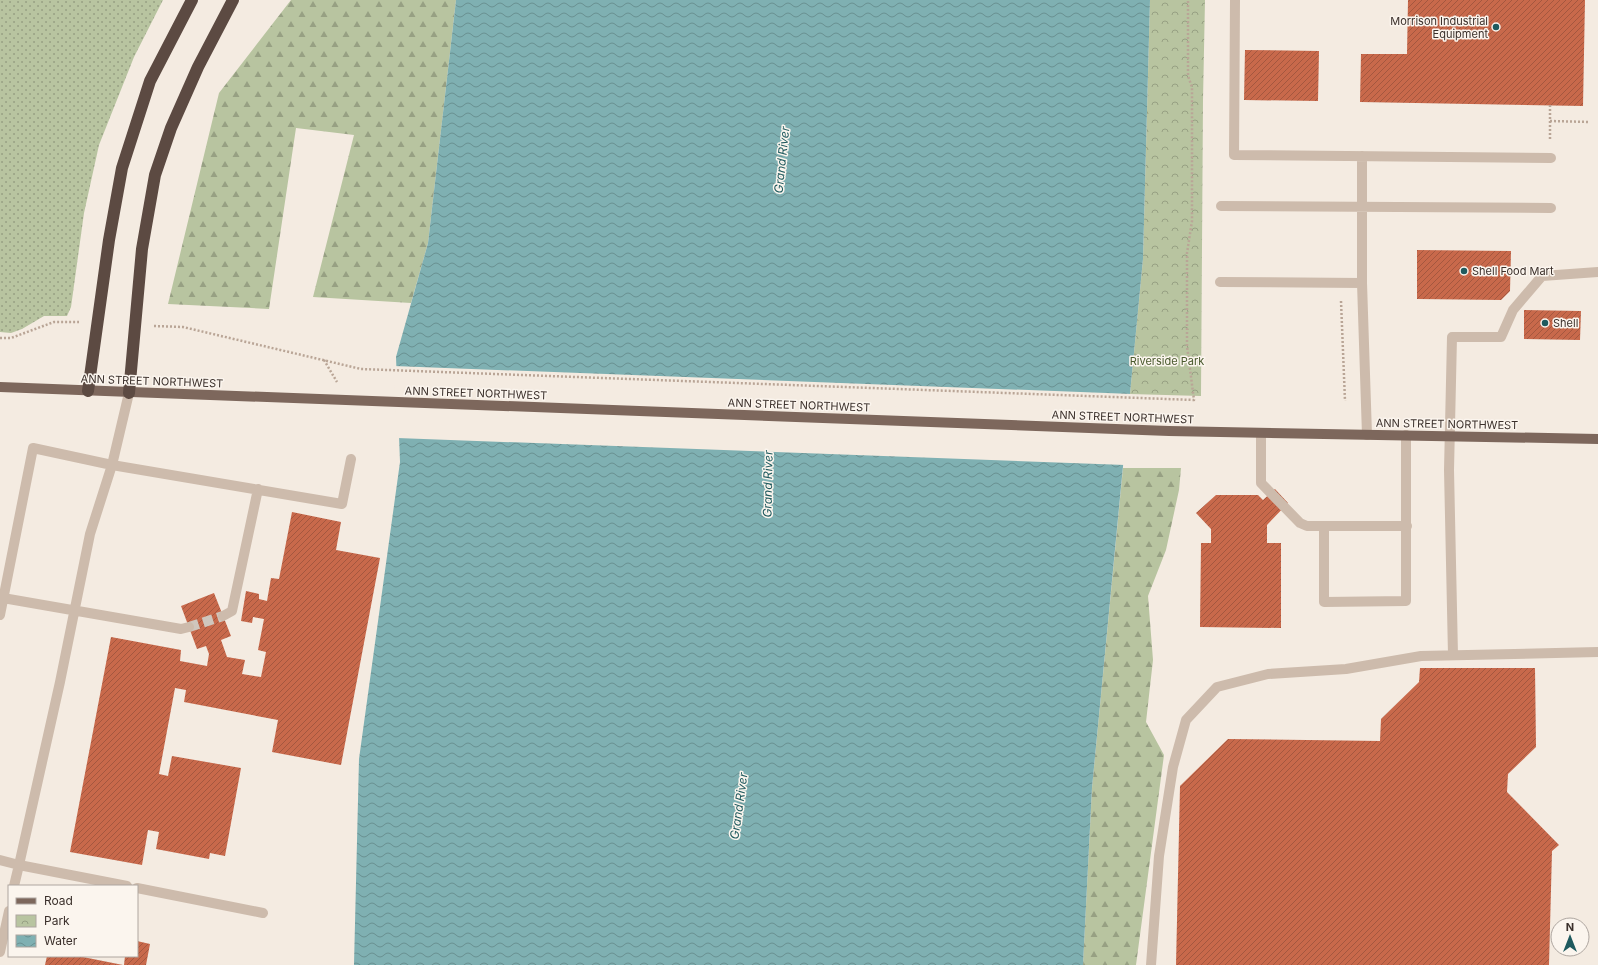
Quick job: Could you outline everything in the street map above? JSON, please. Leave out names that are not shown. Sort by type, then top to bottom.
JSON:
[{"type":"highway","points":[[88,391],[109,240],[122,168],[150,81],[192,0]]},
{"type":"highway","points":[[129,393],[142,249],[155,176],[171,128],[198,67],[233,0]]},
{"type":"main road","name":"ANN STREET NORTHWEST","points":[[0,387],[1169,431],[1598,439]]},
{"type":"lane","points":[[1235,0],[1234,155],[1551,158]]},
{"type":"lane","points":[[1362,156],[1362,283],[1367,435]]},
{"type":"lane","points":[[1221,206],[1551,208]]},
{"type":"lane","points":[[1453,655],[1450,436],[1452,337],[1501,337],[1513,310],[1542,276],[1598,272]]},
{"type":"lane","points":[[1220,282],[1362,283]]},
{"type":"lane","points":[[14,885],[60,682],[73,610],[90,534],[112,465],[129,393]]},
{"type":"lane","points":[[1261,433],[1260,478],[1263,487],[1300,523],[1307,526],[1407,526]]},
{"type":"lane","points":[[1324,526],[1324,602],[1406,601],[1406,435]]},
{"type":"lane","points":[[0,615],[33,448],[112,465],[342,504],[351,459]]},
{"type":"lane","points":[[223,616],[232,611],[258,489]]},
{"type":"lane","points":[[4,598],[181,629],[189,627]]},
{"type":"lane","points":[[1151,965],[1159,856],[1173,767],[1186,720],[1217,687],[1268,674],[1346,669],[1421,656],[1598,652]]},
{"type":"lane","points":[[0,860],[121,885]]},
{"type":"lane","points":[[138,888],[263,913]]},
{"type":"lane","points":[[0,952],[3,923],[8,913]]},
{"type":"path","points":[[183,327],[361,369],[1194,400],[1187,346],[1187,253],[1192,221],[1193,166],[1192,88],[1188,76],[1188,0]]},
{"type":"path","points":[[1550,105],[1551,158]]},
{"type":"path","points":[[1550,121],[1590,122]]},
{"type":"path","points":[[1340,283],[1345,401]]},
{"type":"path","points":[[0,338],[11,338],[54,322]]},
{"type":"green space","points":[[0,0],[163,0],[134,57],[99,145],[84,213],[71,307],[67,316],[44,316],[22,329],[11,333],[0,332]]},
{"type":"green space","points":[[291,0],[456,0],[428,243],[411,303],[313,297],[354,135],[296,128],[269,309],[168,304],[219,93]]},
{"type":"green space","name":"Riverside Park","points":[[1150,0],[1205,0],[1201,396],[1130,394],[1143,259]]},
{"type":"green space","points":[[1123,468],[1181,468],[1179,490],[1166,550],[1148,596],[1153,660],[1146,722],[1164,755],[1136,965],[1083,965],[1092,788]]},
{"type":"water","name":"Grand River","points":[[456,0],[1150,0],[1143,259],[1092,788],[1083,965],[354,965],[359,759],[400,462],[396,357],[428,243]]},
{"type":"pier","points":[[394,366],[1132,394],[1125,465],[397,438]]},
{"type":"building","name":"Morrison Industrial Equipment","points":[[1408,0],[1585,0],[1583,106],[1360,102],[1361,54],[1407,54]]},
{"type":"building","points":[[1245,50],[1319,51],[1318,101],[1244,100]]},
{"type":"building","name":"Shell Food Mart","points":[[1417,250],[1511,251],[1510,291],[1501,300],[1417,299]]},
{"type":"building","points":[[1524,310],[1581,311],[1580,340],[1524,339]]},
{"type":"building","points":[[1275,489],[1288,503],[1267,525],[1267,543],[1281,543],[1281,628],[1200,627],[1201,543],[1211,543],[1211,529],[1196,513],[1216,495],[1258,495],[1263,500]]},
{"type":"building","points":[[292,512],[341,522],[336,550],[380,558],[341,765],[272,752],[278,720],[184,702],[186,690],[175,688],[159,774],[168,776],[172,756],[241,768],[225,856],[210,853],[209,859],[156,849],[159,832],[148,830],[142,865],[70,852],[111,637],[181,650],[180,661],[207,666],[209,654],[206,646],[197,649],[181,606],[214,593],[231,636],[221,640],[227,657],[245,660],[242,674],[261,677],[266,652],[258,650],[264,619],[253,617],[252,623],[241,621],[246,591],[259,594],[259,599],[267,601],[271,578],[279,579]]},
{"type":"building","points":[[1420,668],[1535,668],[1536,747],[1508,774],[1507,792],[1559,845],[1552,851],[1549,965],[1176,965],[1180,786],[1228,739],[1380,741],[1381,719],[1419,682]]},
{"type":"building","points":[[138,941],[150,944],[146,965],[124,965],[125,957],[138,957]]},
{"type":"building","points":[[47,957],[83,957],[123,965],[45,965]]},
{"type":"tunnel","points":[[189,627],[223,616]]},
{"type":"place","name":"Morrison Industrial Equipment","points":[[1496,27]]},
{"type":"place","name":"Shell Food Mart","points":[[1464,271]]},
{"type":"place","name":"Shell","points":[[1545,323]]}]
